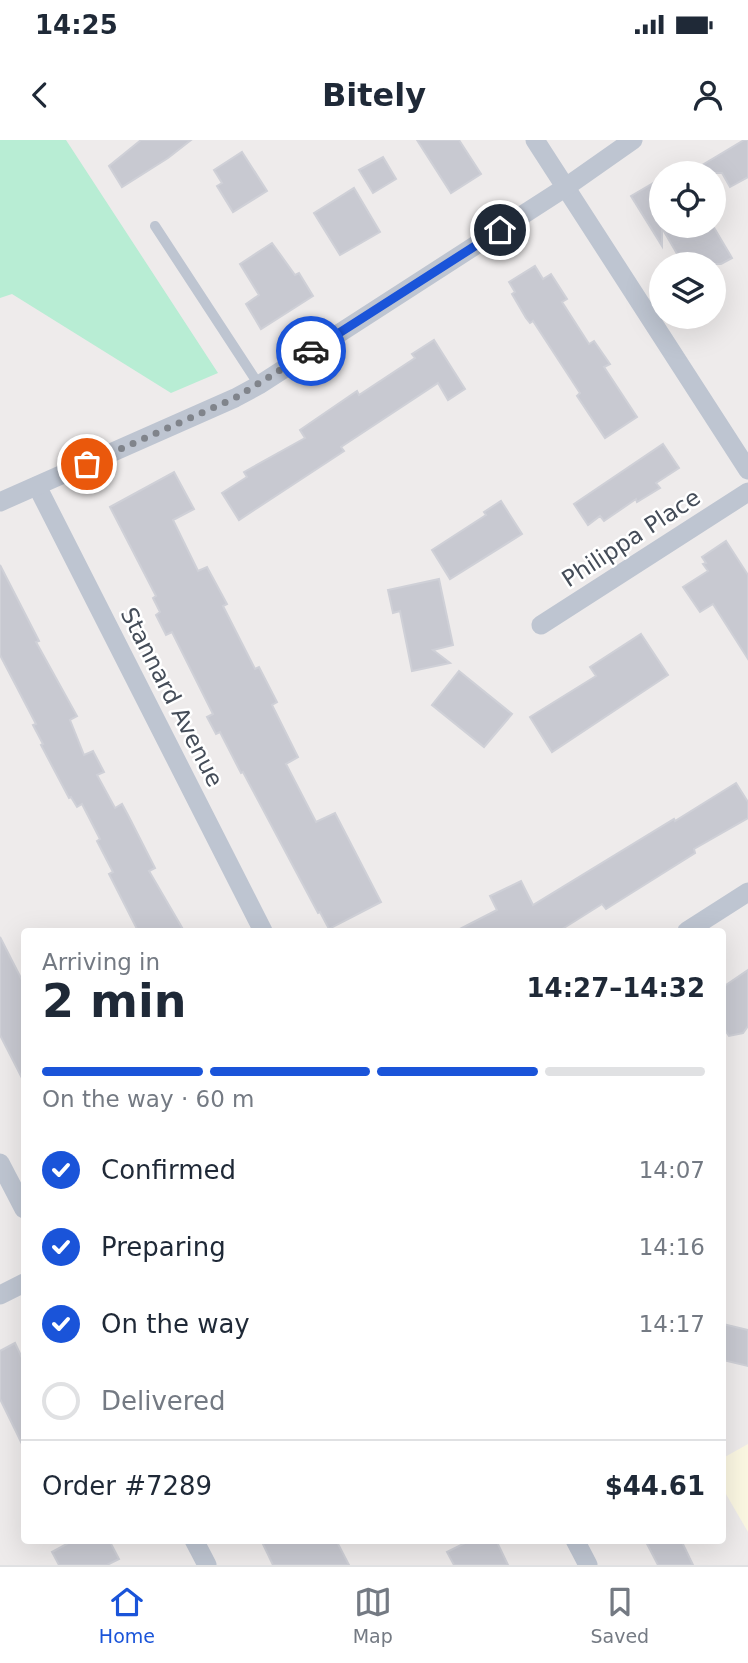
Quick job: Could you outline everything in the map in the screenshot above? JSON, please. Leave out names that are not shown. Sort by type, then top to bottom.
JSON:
[{"type":"street","points":[[535,140],[748,470]]},
{"type":"street","points":[[0,502],[259,385],[566,187],[633,140]]},
{"type":"street","name":"Stannard Avenue","points":[[37,486],[261,928]]},
{"type":"street","name":"Philippa Place","points":[[541,625],[748,492]]},
{"type":"street","points":[[692,928],[748,892]]},
{"type":"street","points":[[0,1163],[21,1203]]},
{"type":"street","points":[[0,1295],[21,1284]]},
{"type":"street","points":[[196,1544],[207,1565]]},
{"type":"street","points":[[577,1544],[587,1565]]},
{"type":"lane","points":[[155,226],[259,385]]},
{"type":"shaded area","points":[[748,1444],[748,1532],[726,1494],[726,1456]]},
{"type":"green space","points":[[0,140],[66,140],[218,373],[171,393],[12,294],[0,298]]},
{"type":"building","points":[[141,140],[191,140],[122,187],[109,166]]},
{"type":"building","points":[[417,140],[459,140],[481,174],[451,193]]},
{"type":"building","points":[[748,140],[748,177],[730,187],[726,180],[726,161],[709,161]]},
{"type":"building","points":[[242,152],[267,191],[233,212],[217,186],[222,183],[214,170]]},
{"type":"building","points":[[383,157],[396,179],[373,193],[359,170]]},
{"type":"building","points":[[649,186],[649,225],[631,196]]},
{"type":"building","points":[[354,188],[380,232],[340,255],[314,213]]},
{"type":"building","points":[[668,238],[720,238],[732,258],[726,261],[726,252],[676,252]]},
{"type":"building","points":[[272,243],[295,275],[299,273],[313,296],[261,329],[246,304],[259,295],[240,264]]},
{"type":"building","points":[[535,266],[543,279],[551,274],[567,299],[562,302],[589,344],[594,341],[610,364],[604,367],[637,417],[605,438],[577,396],[580,393],[512,294],[515,292],[509,282]]},
{"type":"building","points":[[434,340],[465,389],[448,400],[438,383],[341,447],[344,451],[239,520],[222,493],[247,477],[244,472],[305,438],[300,430],[357,391],[359,395],[415,358],[412,354]]},
{"type":"building","points":[[663,444],[679,468],[656,483],[660,488],[637,502],[636,499],[604,521],[600,516],[588,525],[574,504]]},
{"type":"building","points":[[174,472],[194,509],[173,520],[198,571],[207,567],[227,604],[223,606],[255,669],[259,667],[277,702],[272,705],[298,757],[286,764],[316,822],[335,813],[381,902],[331,928],[320,912],[318,913],[243,772],[241,773],[220,732],[216,734],[207,717],[213,714],[172,632],[166,635],[156,615],[160,612],[153,598],[156,596],[110,507]]},
{"type":"building","points":[[501,501],[522,534],[450,579],[432,550],[486,515],[484,512]]},
{"type":"building","points":[[726,541],[748,575],[748,659],[713,604],[700,612],[683,587],[708,571],[702,557]]},
{"type":"building","points":[[0,565],[39,641],[36,642],[77,716],[70,720],[84,755],[93,751],[104,772],[97,775],[115,808],[122,804],[155,868],[149,871],[182,928],[136,928],[109,874],[113,872],[97,841],[100,839],[82,804],[77,807],[71,797],[69,798],[41,745],[43,744],[33,725],[36,724],[0,655]]},
{"type":"building","points":[[439,579],[453,645],[433,650],[450,663],[412,671],[400,611],[393,613],[388,590]]},
{"type":"building","points":[[641,634],[668,675],[552,752],[530,717],[596,676],[590,667]]},
{"type":"building","points":[[459,671],[512,714],[484,747],[432,705]]},
{"type":"building","points":[[736,783],[748,802],[748,818],[694,849],[695,853],[606,909],[602,904],[564,928],[462,928],[497,910],[490,896],[521,881],[533,905],[674,819],[675,821]]},
{"type":"building","points":[[0,937],[21,978],[21,1076],[0,1035]]},
{"type":"building","points":[[748,970],[748,1026],[743,1033],[729,1036],[726,1032],[726,985]]},
{"type":"building","points":[[726,1325],[748,1330],[748,1366],[726,1361]]},
{"type":"building","points":[[15,1343],[21,1356],[21,1442],[0,1399],[0,1351]]},
{"type":"building","points":[[67,1544],[111,1544],[119,1559],[107,1565],[59,1565],[52,1552]]},
{"type":"building","points":[[263,1544],[338,1544],[349,1565],[273,1565]]},
{"type":"building","points":[[463,1544],[498,1544],[508,1565],[454,1565],[447,1552]]},
{"type":"building","points":[[647,1544],[683,1544],[693,1565],[658,1565]]},
{"type":"way so far","points":[[87,464],[235,398],[311,351]]},
{"type":"route","points":[[311,351],[500,230]]}]
